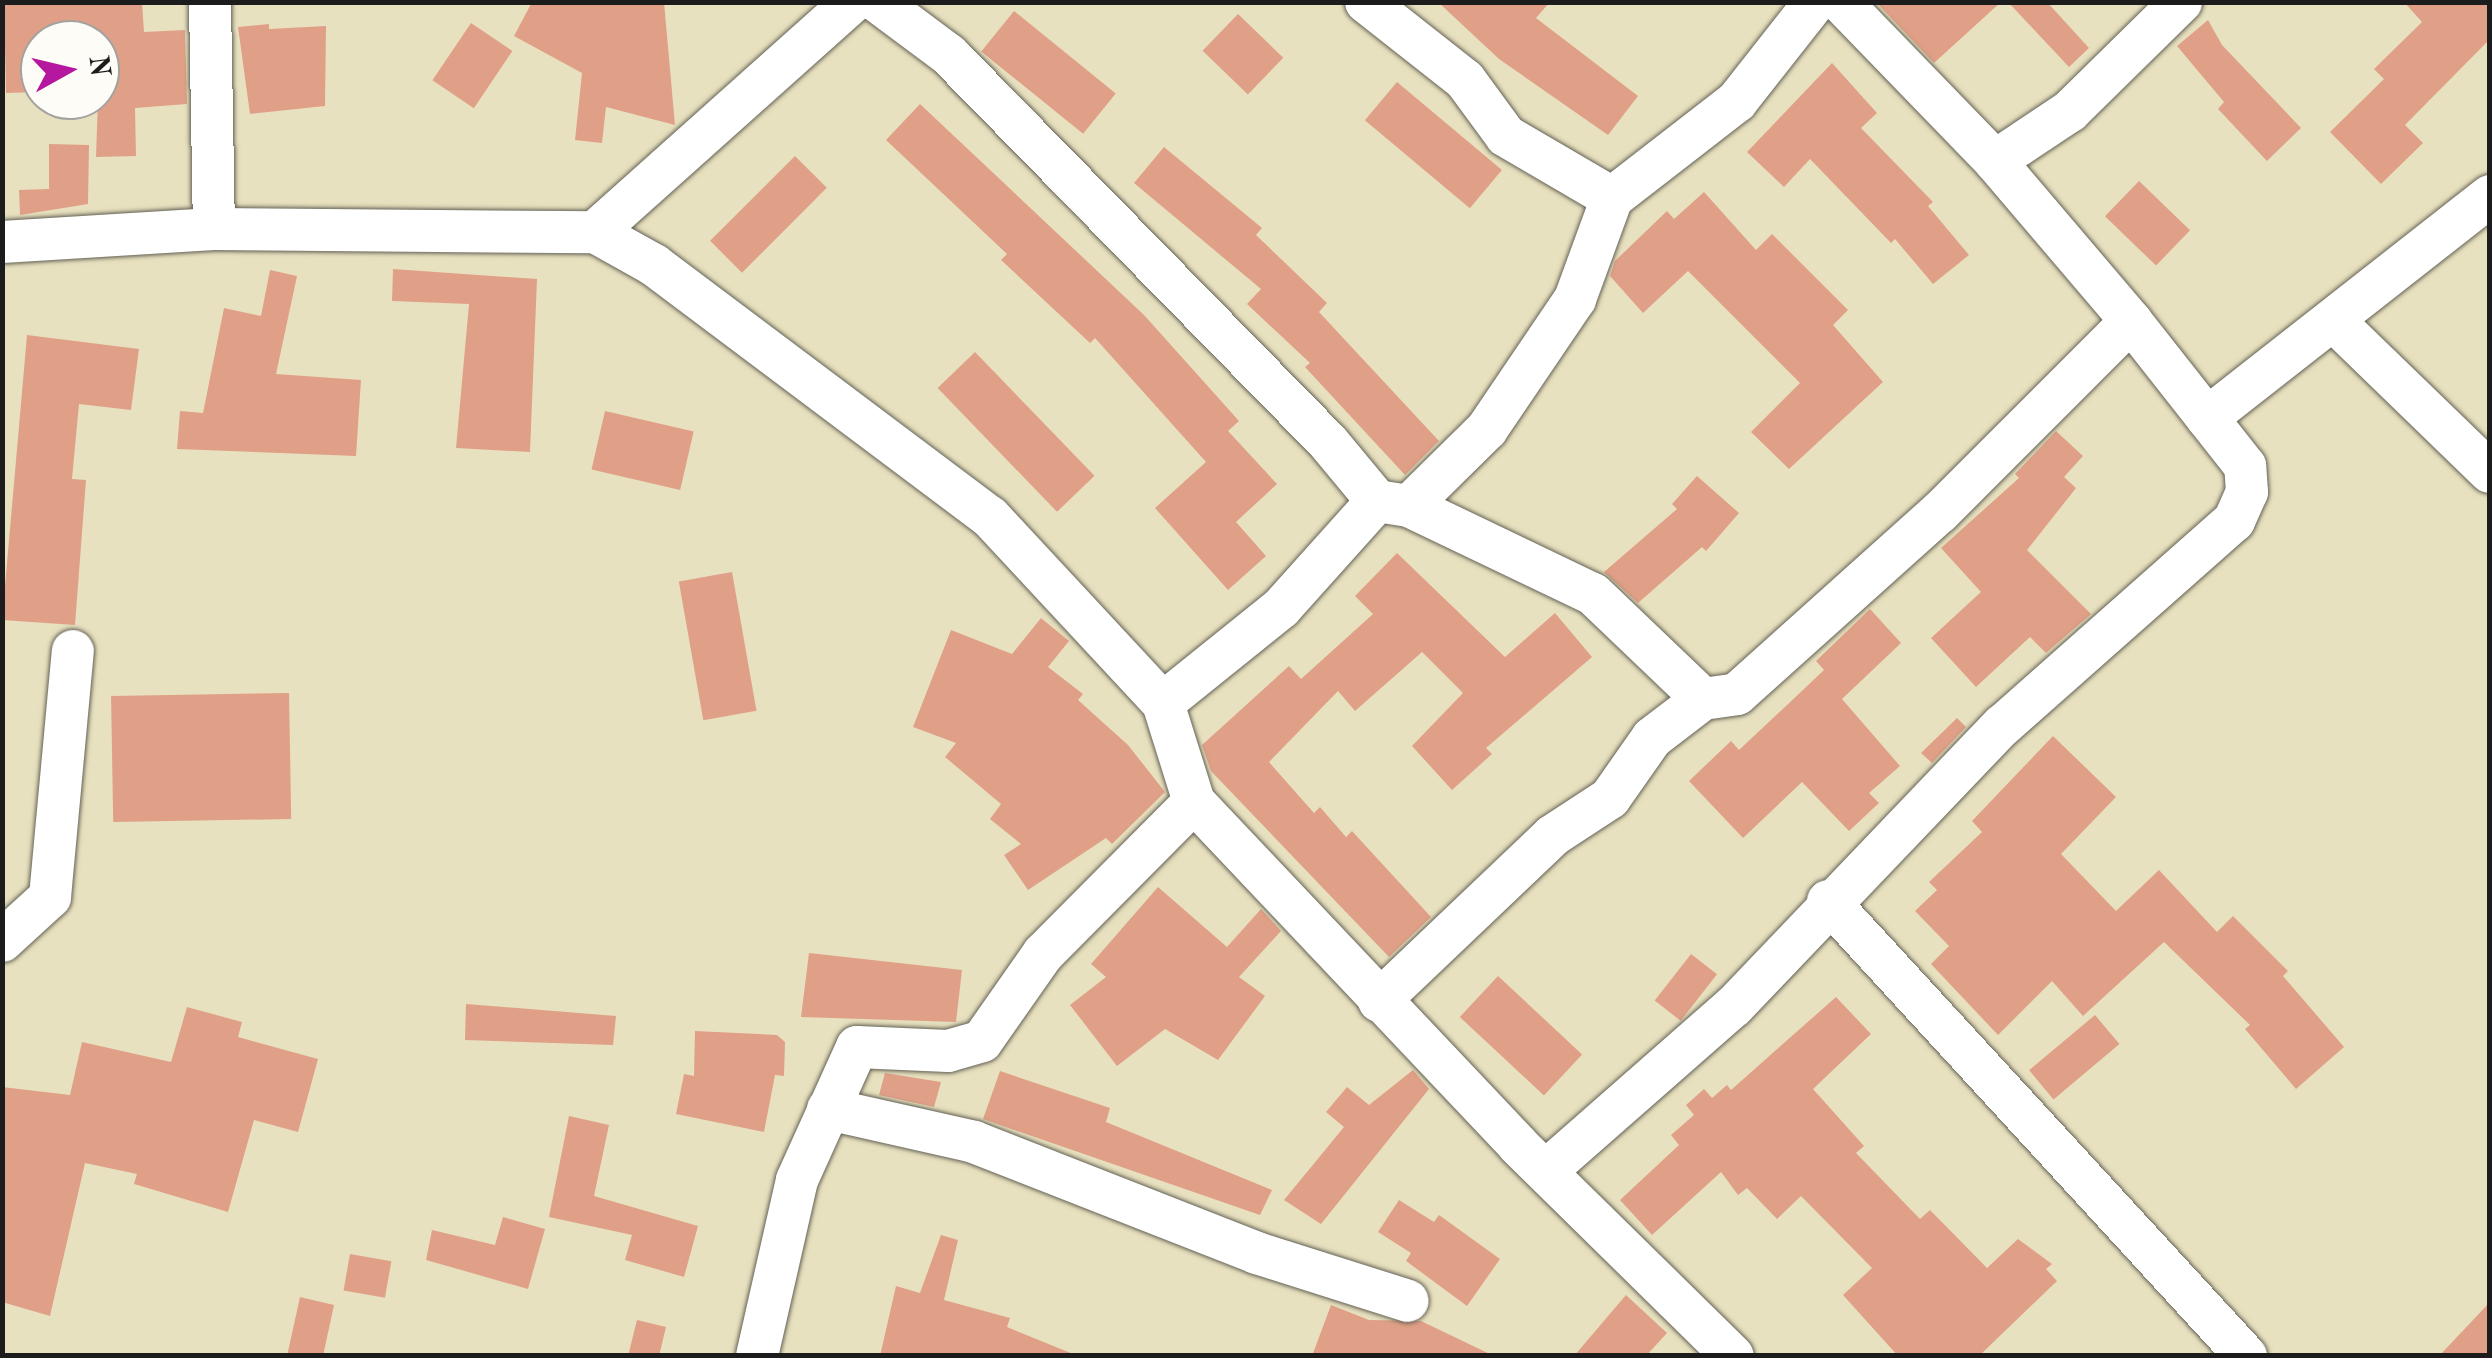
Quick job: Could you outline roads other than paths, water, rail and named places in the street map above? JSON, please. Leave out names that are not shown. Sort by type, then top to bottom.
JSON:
[{"type":"street","points":[[210,2],[214,229]]},
{"type":"street","points":[[596,232],[852,2]]},
{"type":"street","points":[[878,2],[949,55],[1393,504],[1593,594],[1703,698]]},
{"type":"street","points":[[1366,2],[1465,80],[1506,136],[1612,198]]},
{"type":"street","points":[[1163,703],[1281,608],[1393,504],[1487,430],[1575,299],[1612,198],[1737,101],[1815,2]]},
{"type":"street","points":[[1547,1170],[1734,1006],[1828,901],[2002,726],[2234,522],[2246,492],[2245,466],[2132,321],[1996,161],[1840,2]]},
{"type":"street","points":[[1996,161],[2070,111],[2182,2]]},
{"type":"street","points":[[2207,418],[2336,323],[2490,196]]},
{"type":"street","points":[[2,242],[214,229],[596,232],[654,265],[990,517],[1163,703],[1194,802],[1380,1001],[1733,1356]]},
{"type":"street","points":[[1380,1001],[1552,836],[1610,798],[1652,738],[1703,698],[1737,694],[1821,620],[2132,321]]},
{"type":"street","points":[[2336,323],[2490,472]]},
{"type":"street","points":[[2,940],[50,898],[73,651]]},
{"type":"street","points":[[757,1356],[797,1180],[857,1047],[948,1051],[982,1041],[1042,954],[1194,802]]},
{"type":"street","points":[[1828,901],[2246,1356]]},
{"type":"street","points":[[828,1110],[974,1142],[1257,1253],[1408,1301]]}]
